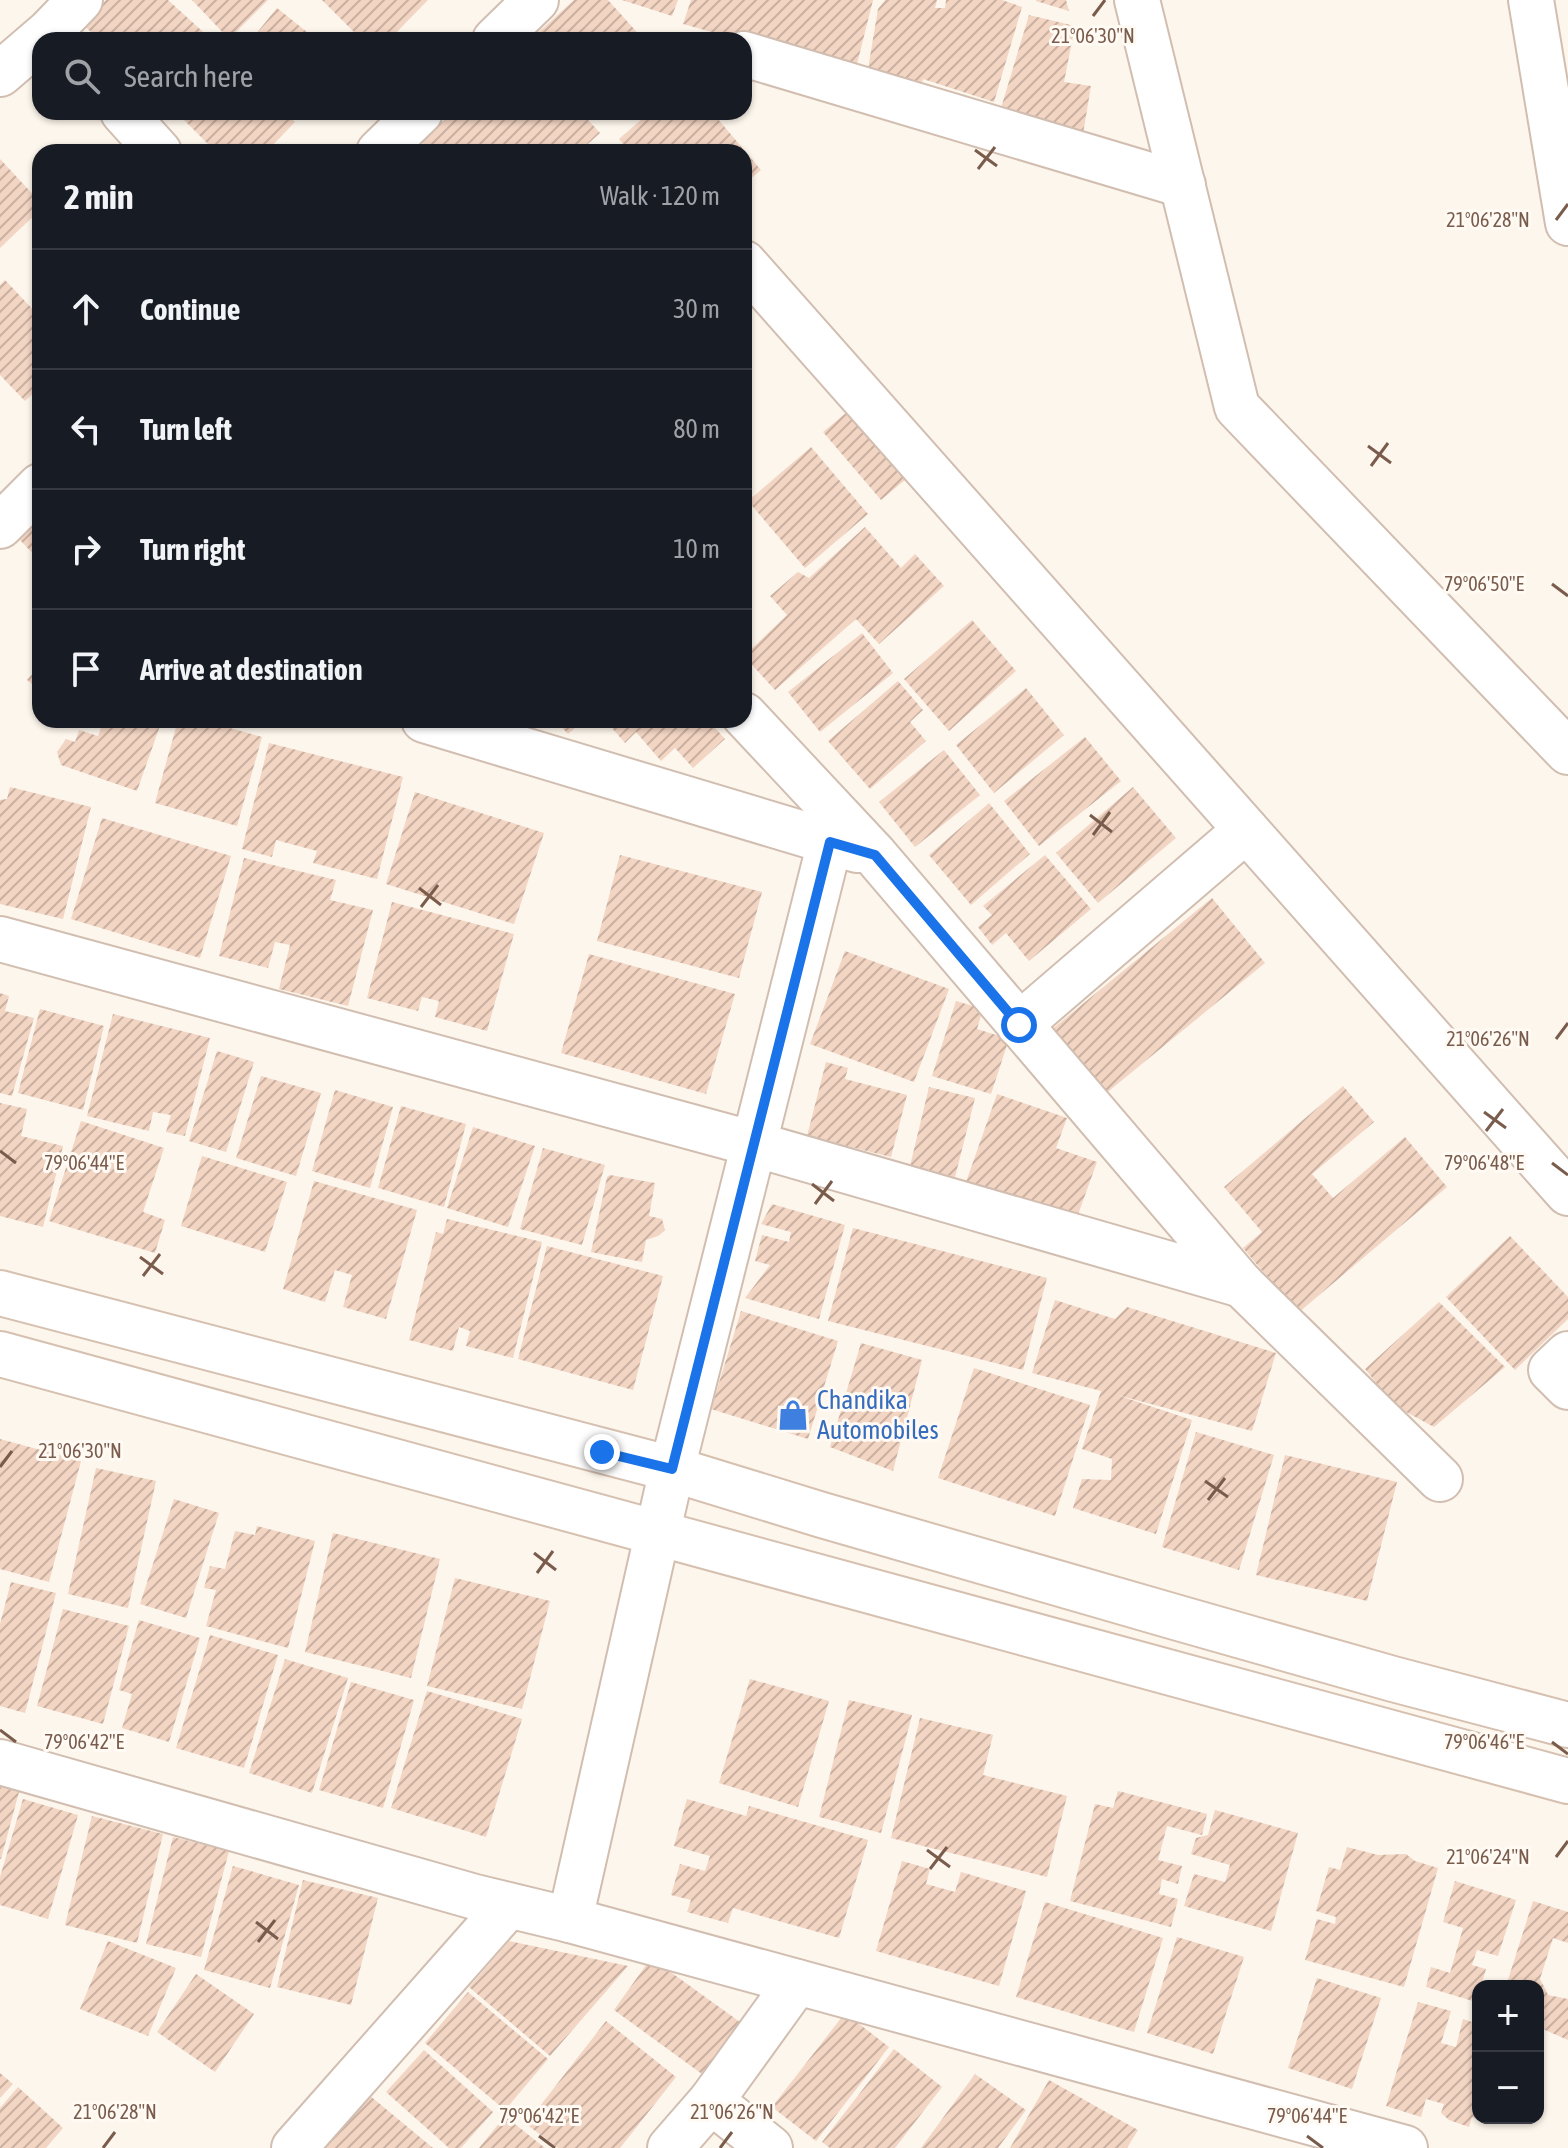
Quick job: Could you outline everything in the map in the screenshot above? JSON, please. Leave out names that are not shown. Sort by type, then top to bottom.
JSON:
[{"type":"street","points":[[56,32],[80,0]]},
{"type":"street","points":[[503,32],[536,0]]},
{"type":"street","points":[[1137,0],[1237,407],[1568,752]]},
{"type":"street","points":[[1531,0],[1568,223]]},
{"type":"street","points":[[0,74],[32,51]]},
{"type":"street","points":[[752,56],[1183,185]]},
{"type":"street","points":[[130,120],[152,144]]},
{"type":"street","points":[[387,144],[412,120]]},
{"type":"street","points":[[752,272],[1568,1193]]},
{"type":"street","points":[[0,526],[32,494]]},
{"type":"street","points":[[752,724],[875,855],[1242,1285],[1440,1479]]},
{"type":"street","points":[[460,728],[875,855]]},
{"type":"street","points":[[1019,1025],[1246,830]]},
{"type":"street","points":[[570,1920],[672,1469],[830,842]]},
{"type":"street","points":[[0,939],[754,1144],[1242,1285]]},
{"type":"street","points":[[0,1293],[672,1469],[1364,1671],[1568,1725]]},
{"type":"street","points":[[0,1354],[1568,1781]]},
{"type":"street","points":[[1568,1354],[1551,1370],[1568,1387]]},
{"type":"street","points":[[0,1762],[508,1906],[570,1920],[1405,2148]]},
{"type":"street","points":[[294,2148],[508,1906]]},
{"type":"street","points":[[670,2148],[711,2101],[797,1982]]},
{"type":"street","points":[[711,2101],[770,2148]]},
{"type":"building","points":[[106,0],[168,0],[203,32],[91,32],[81,23]]},
{"type":"building","points":[[192,0],[268,0],[236,32],[222,32]]},
{"type":"building","points":[[322,0],[428,0],[397,32],[354,32]]},
{"type":"building","points":[[574,0],[608,0],[637,32],[539,32]]},
{"type":"building","points":[[622,0],[678,0],[672,16]]},
{"type":"building","points":[[691,0],[873,0],[855,72],[752,43],[752,32],[712,32],[683,24]]},
{"type":"building","points":[[885,0],[937,0],[935,8],[945,8],[946,0],[1002,0],[1022,7],[994,102],[923,79],[920,91],[867,75],[878,9]]},
{"type":"building","points":[[1066,0],[1069,11],[1036,1]]},
{"type":"building","points":[[277,8],[307,32],[258,32]]},
{"type":"building","points":[[1029,15],[1075,26],[1064,82],[1091,86],[1082,140],[1001,108]]},
{"type":"building","points":[[184,120],[295,122],[274,144],[208,144]]},
{"type":"building","points":[[445,120],[588,120],[600,133],[588,144],[423,144],[421,141]]},
{"type":"building","points":[[641,120],[719,120],[739,144],[623,144],[619,139]]},
{"type":"building","points":[[0,159],[32,193],[32,218],[0,248]]},
{"type":"building","points":[[752,159],[761,170],[752,177]]},
{"type":"building","points":[[5,280],[32,309],[32,394],[25,401],[0,375],[0,285]]},
{"type":"building","points":[[859,402],[917,470],[881,500],[823,432]]},
{"type":"building","points":[[811,447],[868,514],[805,568],[752,506],[752,498]]},
{"type":"building","points":[[32,527],[32,553],[19,539]]},
{"type":"building","points":[[865,527],[901,568],[915,554],[944,586],[879,644],[856,619],[775,690],[752,665],[752,648],[787,615],[770,596],[798,572],[809,578]]},
{"type":"building","points":[[972,620],[1016,671],[949,731],[904,679]]},
{"type":"building","points":[[862,633],[893,673],[820,732],[788,692]]},
{"type":"building","points":[[898,681],[923,710],[910,722],[926,741],[870,789],[828,741]]},
{"type":"building","points":[[1026,688],[1064,735],[994,793],[956,745]]},
{"type":"building","points":[[101,728],[159,728],[137,791],[61,765],[57,752],[66,739],[75,742],[79,730],[98,736]]},
{"type":"building","points":[[176,728],[230,728],[262,737],[237,826],[155,803]]},
{"type":"building","points":[[612,728],[715,728],[725,739],[693,768],[675,748],[661,761],[636,732],[625,743]]},
{"type":"building","points":[[1085,737],[1121,781],[1039,846],[1004,801]]},
{"type":"building","points":[[269,743],[403,777],[377,879],[313,863],[317,851],[276,840],[272,857],[242,849]]},
{"type":"building","points":[[944,750],[980,795],[915,847],[879,802]]},
{"type":"building","points":[[10,787],[91,807],[63,919],[0,904],[0,800],[7,799]]},
{"type":"building","points":[[1133,787],[1176,838],[1098,903],[1056,853]]},
{"type":"building","points":[[415,792],[544,833],[514,924],[386,884]]},
{"type":"building","points":[[989,803],[1030,854],[971,905],[929,855]]},
{"type":"building","points":[[102,818],[231,856],[200,958],[71,919]]},
{"type":"building","points":[[620,855],[762,892],[739,978],[597,941]]},
{"type":"building","points":[[1045,855],[1091,909],[1029,961],[1006,933],[992,945],[978,927],[992,915],[983,906]]},
{"type":"building","points":[[244,858],[336,880],[330,900],[373,910],[348,1006],[279,989],[290,945],[275,942],[268,968],[219,956]]},
{"type":"building","points":[[1212,898],[1265,963],[1104,1095],[1051,1030]]},
{"type":"building","points":[[392,902],[514,934],[487,1031],[435,1017],[439,1001],[422,997],[418,1011],[367,998]]},
{"type":"building","points":[[845,951],[949,989],[914,1082],[810,1044]]},
{"type":"building","points":[[589,954],[735,994],[706,1094],[561,1053]]},
{"type":"building","points":[[0,993],[9,996],[5,1011],[34,1018],[12,1096],[0,1093]]},
{"type":"building","points":[[956,1001],[983,1009],[977,1029],[1009,1039],[991,1094],[932,1076]]},
{"type":"building","points":[[40,1009],[104,1026],[83,1110],[18,1093]]},
{"type":"building","points":[[113,1014],[210,1038],[185,1136],[166,1132],[171,1115],[153,1112],[149,1131],[87,1116]]},
{"type":"building","points":[[217,1051],[254,1062],[226,1152],[189,1141]]},
{"type":"building","points":[[826,1062],[848,1068],[845,1079],[907,1095],[891,1157],[807,1136]]},
{"type":"building","points":[[261,1076],[321,1093],[296,1176],[236,1158]]},
{"type":"building","points":[[1343,1086],[1374,1122],[1312,1174],[1333,1198],[1405,1137],[1447,1187],[1298,1313],[1243,1248],[1262,1232],[1224,1187]]},
{"type":"building","points":[[929,1087],[975,1098],[955,1177],[910,1166]]},
{"type":"building","points":[[335,1090],[393,1107],[370,1188],[312,1171]]},
{"type":"building","points":[[997,1094],[1067,1118],[1056,1148],[1097,1162],[1076,1220],[966,1182]]},
{"type":"building","points":[[0,1103],[27,1109],[21,1136],[63,1146],[43,1227],[0,1216]]},
{"type":"building","points":[[401,1106],[466,1124],[444,1207],[378,1188]]},
{"type":"building","points":[[81,1121],[164,1148],[143,1212],[165,1220],[155,1253],[49,1221]]},
{"type":"building","points":[[473,1127],[535,1146],[508,1227],[447,1208]]},
{"type":"building","points":[[543,1148],[605,1165],[582,1245],[520,1229]]},
{"type":"building","points":[[202,1156],[287,1182],[265,1252],[181,1226]]},
{"type":"building","points":[[607,1177],[655,1183],[649,1216],[662,1219],[665,1230],[646,1240],[642,1262],[591,1252]]},
{"type":"building","points":[[314,1181],[417,1210],[386,1319],[343,1307],[352,1275],[335,1270],[325,1302],[283,1289]]},
{"type":"building","points":[[772,1204],[845,1225],[819,1319],[745,1298],[770,1265],[755,1261],[762,1235],[789,1242],[791,1232],[761,1224]]},
{"type":"building","points":[[447,1219],[542,1242],[513,1358],[466,1346],[470,1331],[459,1327],[453,1351],[409,1340],[436,1232],[443,1234]]},
{"type":"building","points":[[853,1228],[1047,1278],[1023,1370],[828,1321]]},
{"type":"building","points":[[1510,1236],[1568,1297],[1568,1319],[1515,1370],[1446,1297]]},
{"type":"building","points":[[547,1246],[663,1276],[633,1390],[518,1359]]},
{"type":"building","points":[[1055,1300],[1115,1319],[1127,1307],[1276,1353],[1252,1431],[1117,1395],[1192,1420],[1156,1534],[1073,1508],[1082,1479],[1111,1480],[1112,1459],[1082,1449],[1101,1391],[1032,1373]]},
{"type":"building","points":[[1439,1302],[1505,1367],[1434,1427],[1395,1406],[1365,1369]]},
{"type":"building","points":[[741,1311],[838,1341],[808,1439],[711,1409]]},
{"type":"building","points":[[861,1343],[922,1360],[893,1471],[830,1447]]},
{"type":"building","points":[[974,1368],[1090,1405],[1055,1516],[938,1478]]},
{"type":"building","points":[[1196,1432],[1274,1455],[1239,1570],[1162,1547]]},
{"type":"building","points":[[0,1439],[81,1461],[49,1582],[0,1569]]},
{"type":"building","points":[[1285,1455],[1397,1482],[1367,1601],[1256,1575]]},
{"type":"building","points":[[96,1468],[156,1481],[128,1608],[68,1594]]},
{"type":"building","points":[[174,1499],[219,1513],[186,1618],[140,1604]]},
{"type":"building","points":[[257,1526],[315,1541],[288,1648],[206,1626],[216,1590],[204,1588],[210,1566],[225,1569],[235,1531],[255,1535]]},
{"type":"building","points":[[333,1533],[440,1559],[411,1678],[305,1652]]},
{"type":"building","points":[[455,1578],[550,1601],[522,1709],[427,1686]]},
{"type":"building","points":[[11,1582],[56,1593],[25,1713],[0,1706],[0,1624]]},
{"type":"building","points":[[63,1609],[129,1626],[103,1724],[37,1706]]},
{"type":"building","points":[[139,1620],[200,1638],[169,1742],[122,1728],[132,1694],[119,1690]]},
{"type":"building","points":[[210,1635],[278,1655],[244,1768],[176,1748]]},
{"type":"building","points":[[285,1659],[348,1678],[312,1793],[249,1773]]},
{"type":"building","points":[[750,1679],[829,1701],[798,1807],[719,1783]]},
{"type":"building","points":[[351,1682],[414,1700],[383,1808],[319,1790]]},
{"type":"building","points":[[427,1691],[522,1719],[486,1837],[391,1808]]},
{"type":"building","points":[[849,1700],[912,1715],[881,1833],[819,1817]]},
{"type":"building","points":[[920,1718],[993,1735],[983,1775],[1067,1796],[1047,1877],[891,1838]]},
{"type":"building","points":[[0,1787],[19,1792],[1,1859],[0,1859]]},
{"type":"building","points":[[1118,1791],[1207,1814],[1202,1835],[1167,1826],[1158,1860],[1182,1866],[1178,1884],[1162,1879],[1159,1894],[1178,1899],[1171,1927],[1070,1901],[1095,1804],[1113,1808]]},
{"type":"building","points":[[23,1799],[78,1815],[48,1919],[0,1905],[0,1877]]},
{"type":"building","points":[[687,1799],[746,1816],[749,1806],[868,1840],[839,1938],[733,1908],[728,1923],[687,1912],[691,1900],[671,1895],[680,1864],[705,1871],[710,1856],[674,1846]]},
{"type":"building","points":[[1215,1810],[1298,1833],[1271,1931],[1184,1906],[1194,1874],[1225,1882],[1230,1865],[1191,1854],[1196,1838],[1208,1835]]},
{"type":"building","points":[[92,1816],[163,1834],[137,1943],[65,1925]]},
{"type":"building","points":[[173,1837],[229,1851],[201,1957],[146,1944]]},
{"type":"building","points":[[1347,1847],[1378,1855],[1406,1854],[1415,1861],[1438,1868],[1404,1987],[1305,1960],[1317,1919],[1335,1924],[1336,1917],[1316,1911],[1329,1867],[1340,1870]]},
{"type":"building","points":[[902,1861],[930,1869],[926,1884],[955,1892],[961,1872],[1026,1891],[999,1986],[876,1951]]},
{"type":"building","points":[[233,1866],[299,1885],[270,1988],[204,1970]]},
{"type":"building","points":[[303,1880],[378,1898],[351,2005],[277,1987]]},
{"type":"building","points":[[1455,1881],[1516,1900],[1498,1956],[1477,1950],[1472,1965],[1486,1969],[1483,1980],[1472,1980],[1472,2001],[1426,1987],[1431,1967],[1450,1973],[1463,1928],[1443,1922]]},
{"type":"building","points":[[1533,1901],[1568,1912],[1568,1943],[1553,1938],[1540,1980],[1508,1980]]},
{"type":"building","points":[[1045,1902],[1163,1938],[1134,2032],[1016,1997]]},
{"type":"building","points":[[1177,1937],[1244,1957],[1213,2054],[1147,2033]]},
{"type":"building","points":[[108,1941],[176,1968],[148,2036],[80,2009]]},
{"type":"building","points":[[509,1941],[628,1966],[550,2056],[469,1987]]},
{"type":"building","points":[[651,1958],[740,2022],[702,2074],[614,2010]]},
{"type":"building","points":[[196,1974],[254,2014],[215,2072],[157,2032]]},
{"type":"building","points":[[1317,1978],[1381,1998],[1352,2089],[1288,2068]]},
{"type":"building","points":[[1544,1987],[1548,1995],[1568,1999],[1568,2040],[1544,2030]]},
{"type":"building","points":[[468,1992],[548,2059],[505,2110],[425,2043]]},
{"type":"building","points":[[1418,2002],[1451,2011],[1441,2043],[1456,2047],[1463,2019],[1472,2022],[1472,2117],[1469,2127],[1449,2120],[1441,2113],[1444,2104],[1426,2099],[1421,2117],[1386,2106]]},
{"type":"building","points":[[845,2013],[889,2047],[816,2141],[772,2107]]},
{"type":"building","points":[[606,2021],[676,2077],[620,2148],[558,2148],[526,2124]]},
{"type":"building","points":[[894,2049],[942,2087],[895,2148],[830,2148],[822,2142]]},
{"type":"building","points":[[424,2050],[493,2112],[461,2148],[449,2148],[386,2092]]},
{"type":"building","points":[[0,2073],[13,2084],[0,2098]]},
{"type":"building","points":[[975,2074],[1026,2110],[998,2148],[921,2148]]},
{"type":"building","points":[[1049,2080],[1138,2130],[1127,2148],[1010,2148]]},
{"type":"building","points":[[18,2087],[63,2128],[46,2148],[0,2148],[0,2108]]},
{"type":"building","points":[[369,2095],[433,2148],[325,2148]]},
{"type":"building","points":[[505,2116],[545,2148],[479,2148]]},
{"type":"place","name":"Chandika Automobiles","points":[[793,1415]]},
{"type":"route","points":[[602,1452],[672,1469],[830,842],[875,855],[1019,1025]]}]
